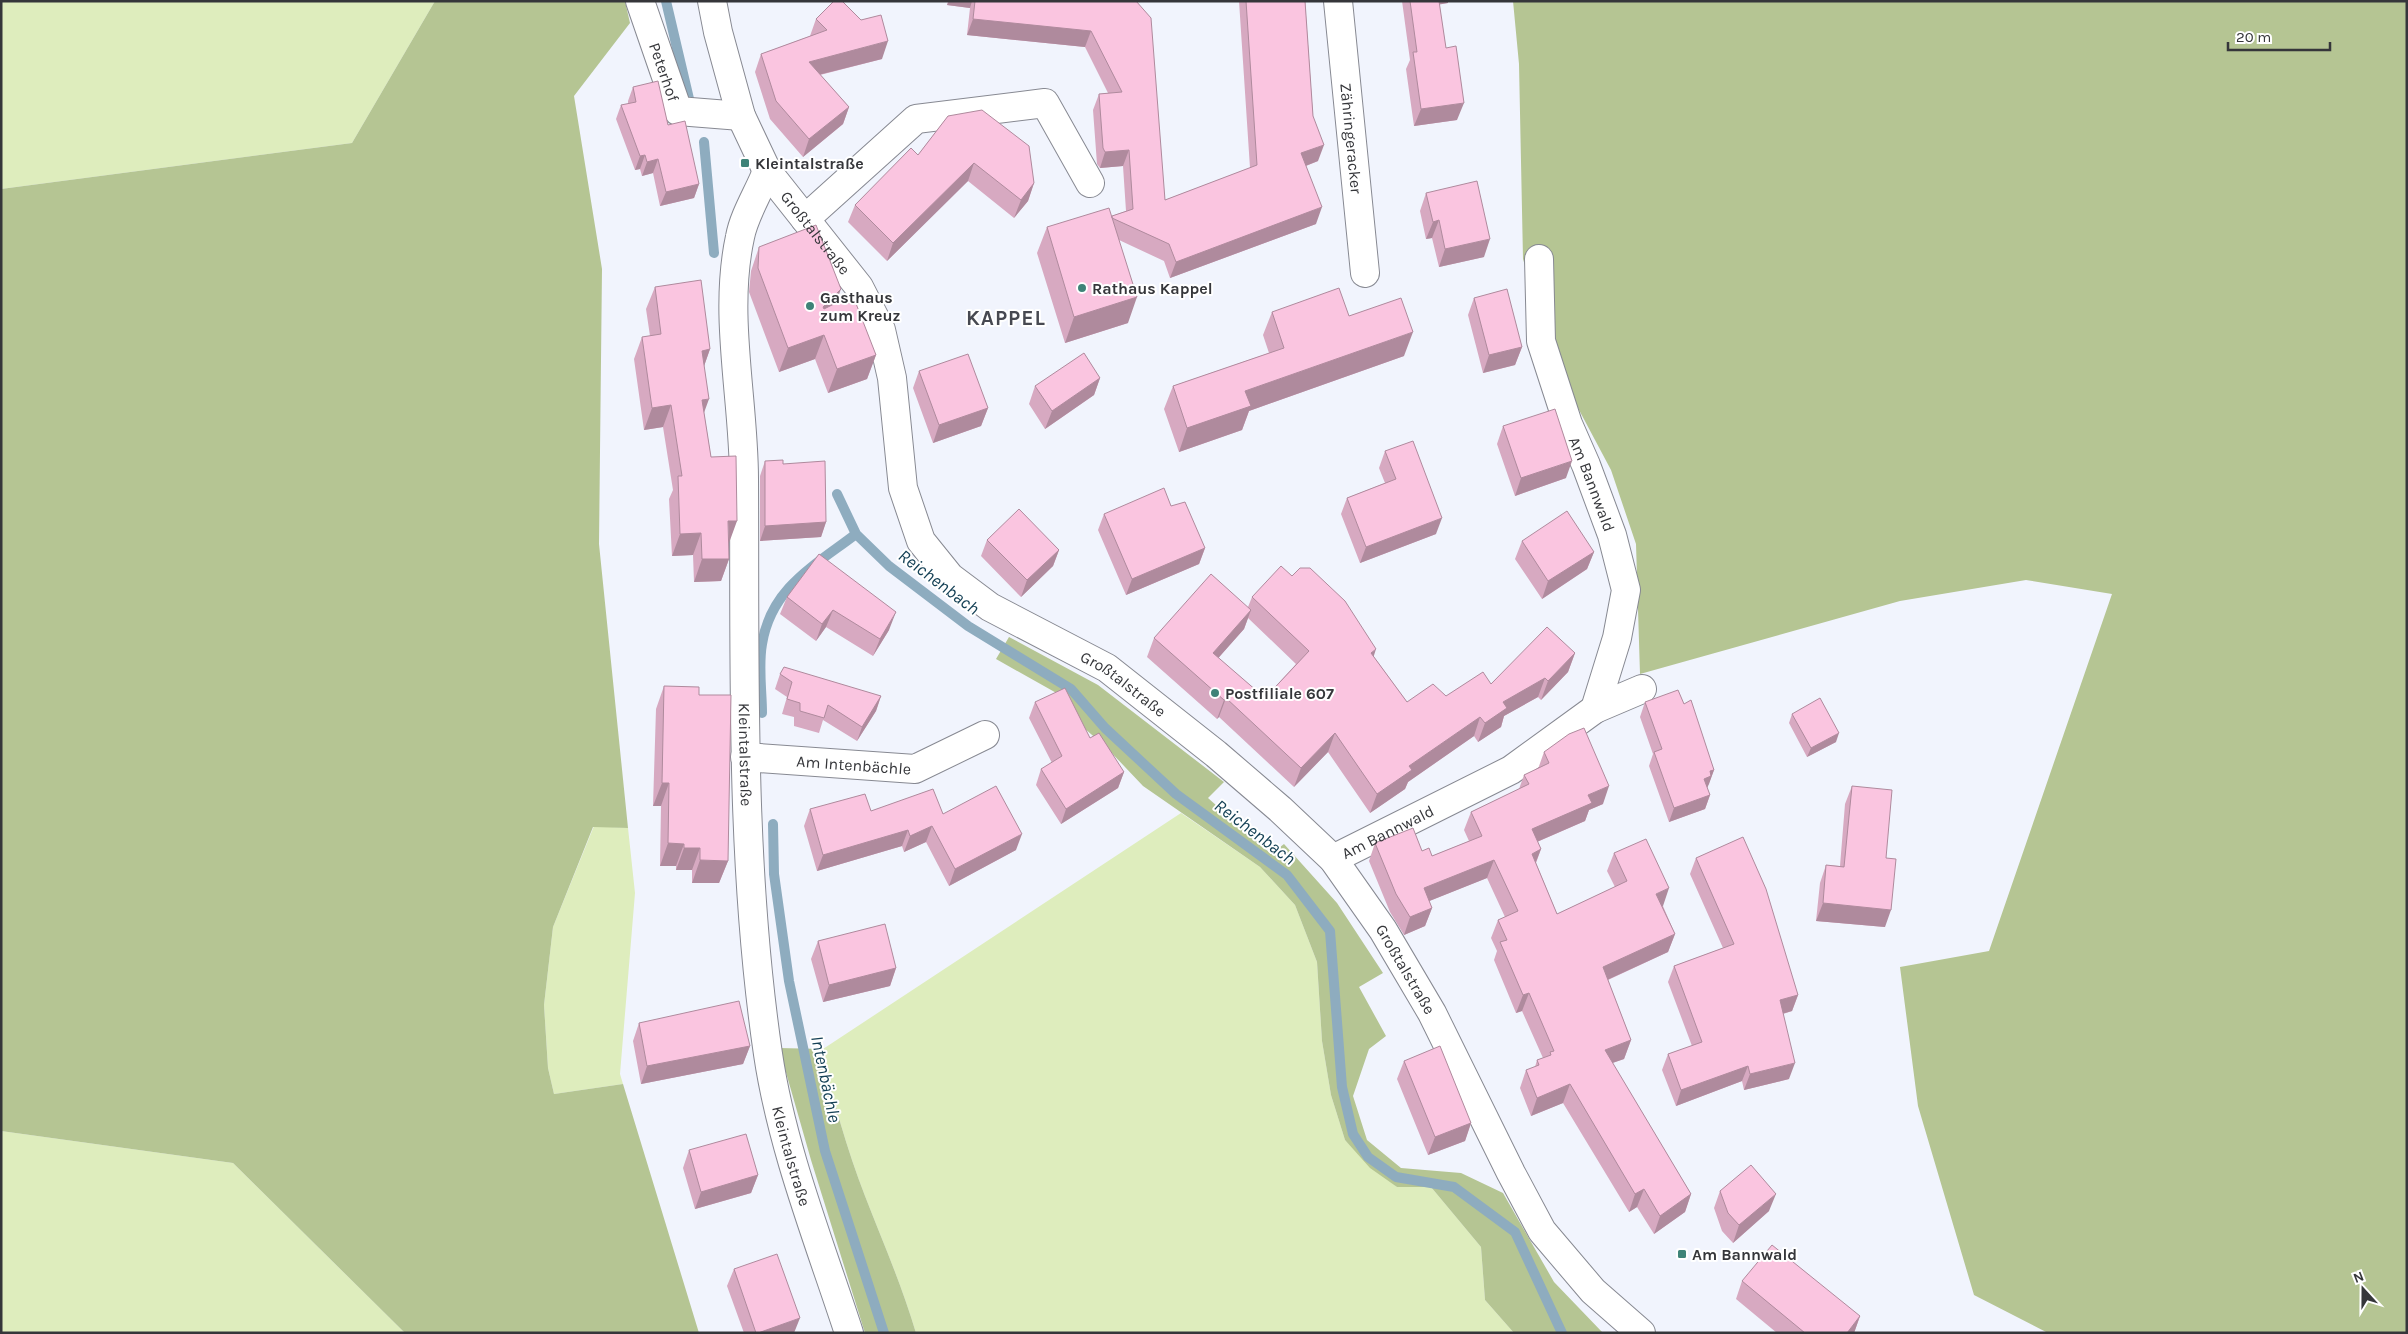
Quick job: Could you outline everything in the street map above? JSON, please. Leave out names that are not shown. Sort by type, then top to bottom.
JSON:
[{"type":"street","name":"Peterhof","points":[[640,1],[678,111],[718,113]]},
{"type":"street","name":"Großtalstraße","points":[[712,1],[718,32],[718,113],[806,219],[859,287],[881,330],[892,378],[903,488],[922,540],[950,577],[990,607],[1107,668],[1216,754],[1280,809],[1333,859],[1383,930],[1432,1013],[1511,1173],[1542,1231],[1593,1291],[1641,1333]]},
{"type":"street","name":"Zähringeracker","points":[[1338,1],[1365,273]]},
{"type":"street","points":[[806,219],[916,119],[1044,103],[1090,183]]},
{"type":"street","name":"Kleintalstraße","points":[[767,171],[740,233],[733,282],[744,474],[745,757],[757,958],[768,1056],[791,1157],[849,1333]]},
{"type":"street","name":"Am Bannwald","points":[[1539,259],[1541,341],[1568,424],[1586,465],[1612,535],[1626,590],[1618,638],[1595,709]]},
{"type":"street","name":"Am Bannwald","points":[[1333,859],[1511,770],[1595,709],[1642,689]]},
{"type":"street","name":"Am Intenbächle","points":[[745,757],[915,769],[985,735]]},
{"type":"green space","points":[[1,1],[435,1],[352,143],[1,189]]},
{"type":"green space","points":[[435,1],[625,1],[630,23],[574,96],[602,269],[599,544],[628,828],[593,827],[553,927],[544,1005],[548,1068],[554,1094],[623,1084],[699,1333],[405,1333],[233,1163],[1,1131],[1,189],[352,143]]},
{"type":"green space","points":[[1513,1],[2407,1],[2407,1333],[2048,1333],[1974,1295],[1918,1106],[1900,967],[1989,951],[2112,594],[2026,580],[1900,601],[1640,674],[1636,544],[1611,470],[1570,393],[1546,336],[1523,259],[1519,64]]},
{"type":"green space","points":[[1009,637],[1098,685],[1224,782],[1208,798],[1271,854],[1284,844],[1337,903],[1383,973],[1359,987],[1386,1036],[1369,1049],[1353,1096],[1367,1140],[1401,1168],[1461,1173],[1503,1193],[1554,1282],[1603,1333],[1514,1333],[1485,1300],[1481,1247],[1431,1187],[1397,1187],[1370,1168],[1345,1140],[1331,1095],[1322,1041],[1317,962],[1295,905],[1260,867],[1143,786],[1107,748],[1084,728],[1060,695],[996,659]]},
{"type":"green space","points":[[1181,813],[1260,867],[1295,905],[1317,962],[1322,1041],[1331,1095],[1345,1140],[1397,1187],[1431,1187],[1481,1247],[1485,1300],[1514,1333],[916,1333],[852,1160],[835,1105],[823,1049]]},
{"type":"green space","points":[[594,826],[628,828],[635,893],[620,1074],[623,1084],[554,1094],[548,1068],[544,1005],[553,927]]},
{"type":"green space","points":[[779,1048],[823,1049],[835,1105],[852,1160],[916,1333],[865,1333],[811,1160]]},
{"type":"green space","points":[[1,1131],[233,1163],[405,1333],[1,1333]]},
{"type":"building","points":[[834,1],[842,1],[861,20],[881,15],[888,41],[809,62],[849,107],[809,139],[776,101],[761,54],[827,30],[816,19]]},
{"type":"building","points":[[975,1],[1136,1],[1151,18],[1165,200],[1257,165],[1246,1],[1305,1],[1313,116],[1324,145],[1301,153],[1322,207],[1176,262],[1169,244],[1112,218],[1112,216],[1133,209],[1129,150],[1105,152],[1103,148],[1099,94],[1122,92],[1091,31],[973,19]]},
{"type":"building","points":[[1410,1],[1439,1],[1446,48],[1456,46],[1464,103],[1421,109],[1413,52],[1417,52]]},
{"type":"building","points":[[658,81],[668,125],[685,121],[699,184],[666,192],[658,159],[647,162],[645,155],[640,156],[621,105],[636,102],[633,87]]},
{"type":"building","points":[[982,110],[1029,146],[1034,183],[1021,200],[974,163],[893,243],[855,205],[911,148],[918,155],[948,116]]},
{"type":"building","points":[[1477,181],[1490,239],[1445,249],[1439,220],[1433,222],[1426,193]]},
{"type":"building","points":[[1109,208],[1137,297],[1074,317],[1047,227]]},
{"type":"building","points":[[816,225],[841,289],[823,307],[824,309],[844,299],[846,304],[855,301],[876,355],[837,369],[824,335],[788,348],[758,268],[759,247]]},
{"type":"building","points":[[701,280],[710,349],[702,351],[709,399],[702,400],[711,457],[736,456],[737,521],[728,521],[729,559],[702,559],[701,533],[680,534],[678,476],[682,476],[671,405],[652,408],[642,337],[661,334],[655,287]]},
{"type":"building","points":[[1339,288],[1349,316],[1401,298],[1413,332],[1245,391],[1251,406],[1187,428],[1173,386],[1284,348],[1272,312]]},
{"type":"building","points":[[1507,289],[1522,347],[1489,355],[1474,298]]},
{"type":"building","points":[[1084,353],[1100,378],[1052,411],[1035,386]]},
{"type":"building","points":[[968,354],[988,408],[939,425],[919,371]]},
{"type":"building","points":[[1555,409],[1572,461],[1521,478],[1503,426]]},
{"type":"building","points":[[1413,441],[1442,518],[1366,547],[1347,498],[1396,479],[1385,451]]},
{"type":"building","points":[[783,460],[783,464],[825,461],[826,522],[765,526],[765,461]]},
{"type":"building","points":[[1164,488],[1171,506],[1185,502],[1205,548],[1132,579],[1104,514]]},
{"type":"building","points":[[1019,509],[1059,550],[1027,580],[987,540]]},
{"type":"building","points":[[1567,511],[1594,552],[1548,581],[1522,541]]},
{"type":"building","points":[[819,554],[896,612],[880,639],[833,610],[822,624],[787,597]]},
{"type":"building","points":[[1281,566],[1292,576],[1300,568],[1310,568],[1345,601],[1376,649],[1371,653],[1407,702],[1433,684],[1446,696],[1483,672],[1491,684],[1547,627],[1575,653],[1548,681],[1545,678],[1503,702],[1507,708],[1485,723],[1480,717],[1409,766],[1412,770],[1377,794],[1335,733],[1301,768],[1226,698],[1224,700],[1154,638],[1211,574],[1251,610],[1213,653],[1265,698],[1309,651],[1252,597]]},
{"type":"building","points":[[784,667],[881,696],[862,727],[828,705],[824,718],[800,711],[800,703],[787,699],[792,682],[780,674]]},
{"type":"building","points":[[664,686],[699,687],[699,695],[731,695],[728,861],[700,860],[700,848],[684,848],[684,844],[668,843],[669,783],[662,783]]},
{"type":"building","points":[[1065,688],[1090,738],[1099,733],[1124,772],[1066,809],[1041,769],[1062,756],[1035,702]]},
{"type":"building","points":[[1678,690],[1684,704],[1691,700],[1714,770],[1710,771],[1711,776],[1704,779],[1710,795],[1674,808],[1654,752],[1662,749],[1645,702]]},
{"type":"building","points":[[1820,698],[1839,733],[1811,748],[1792,714]]},
{"type":"building","points":[[1584,728],[1609,786],[1588,795],[1592,803],[1532,829],[1541,849],[1532,854],[1557,914],[1627,881],[1614,853],[1646,839],[1669,888],[1656,894],[1675,934],[1603,967],[1631,1040],[1605,1050],[1691,1194],[1660,1216],[1644,1189],[1635,1194],[1570,1084],[1537,1098],[1526,1070],[1539,1065],[1537,1060],[1551,1055],[1550,1052],[1554,1051],[1529,993],[1523,995],[1500,942],[1507,940],[1498,920],[1518,911],[1494,860],[1424,888],[1432,908],[1410,917],[1396,894],[1375,843],[1413,828],[1422,851],[1429,848],[1432,856],[1482,836],[1471,812],[1529,784],[1524,775],[1549,763],[1544,752],[1569,734]]},
{"type":"building","points":[[996,786],[1022,834],[955,869],[932,826],[910,836],[908,830],[823,855],[810,809],[865,794],[871,811],[933,789],[943,814]]},
{"type":"building","points":[[1852,786],[1892,790],[1886,858],[1896,859],[1891,910],[1823,903],[1826,865],[1844,867]]},
{"type":"building","points":[[1743,837],[1766,889],[1798,995],[1780,1000],[1795,1063],[1750,1074],[1748,1066],[1681,1090],[1668,1054],[1702,1042],[1674,966],[1734,944],[1696,858]]},
{"type":"building","points":[[885,924],[896,968],[829,985],[818,941]]},
{"type":"building","points":[[739,1001],[750,1046],[647,1066],[639,1023]]},
{"type":"building","points":[[1440,1046],[1471,1123],[1435,1137],[1404,1061]]},
{"type":"building","points":[[746,1134],[758,1175],[701,1192],[689,1150]]},
{"type":"building","points":[[1751,1165],[1776,1194],[1739,1225],[1728,1213],[1720,1191]]},
{"type":"building","points":[[1772,1245],[1860,1316],[1847,1333],[1805,1333],[1742,1281]]},
{"type":"building","points":[[777,1254],[800,1318],[756,1333],[734,1269]]},
{"type":"waterway","name":"Reichenbach","points":[[666,1],[689,99]]},
{"type":"waterway","name":"Reichenbach","points":[[704,142],[714,253]]},
{"type":"waterway","name":"Reichenbach","points":[[837,494],[856,534],[889,566],[968,626],[1071,689],[1105,728],[1176,794],[1287,875],[1330,931],[1342,1087],[1353,1134],[1368,1157],[1396,1177],[1454,1187],[1515,1232],[1562,1333]]},
{"type":"waterway","name":"Intenbächle","points":[[762,713],[761,652],[767,625],[775,608],[785,593],[810,568],[856,534]]},
{"type":"waterway","name":"Intenbächle","points":[[773,824],[774,874],[789,981],[825,1151],[884,1333]]},
{"type":"place","name":"Kleintalstraße","points":[[745,163]]},
{"type":"place","name":"Rathaus Kappel","points":[[1082,288]]},
{"type":"place","name":"Gasthaus zum Kreuz","points":[[810,306]]},
{"type":"place","name":"Postfiliale 607","points":[[1215,693]]},
{"type":"place","name":"Am Bannwald","points":[[1682,1254]]},
{"type":"district","name":"KAPPEL","points":[[1006,318]]}]
